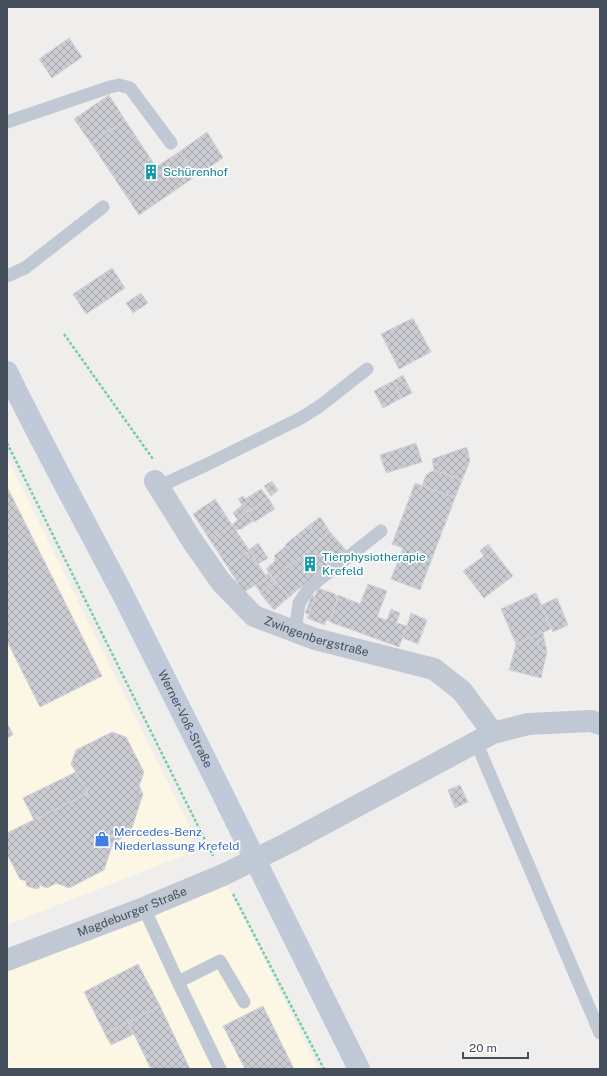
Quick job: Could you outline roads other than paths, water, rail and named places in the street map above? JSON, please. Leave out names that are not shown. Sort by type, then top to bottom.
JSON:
[{"type":"main road","name":"Werner-Voß-Straße","points":[[7,372],[32,423],[120,590],[359,1069]]},
{"type":"street","name":"Zwingenbergstraße","points":[[156,484],[193,542],[221,582],[254,616],[315,639],[434,669],[462,691],[485,738]]},
{"type":"street","points":[[255,859],[295,840],[485,738],[528,724],[591,721],[600,724]]},
{"type":"street","name":"Magdeburger Straße","points":[[7,960],[144,908],[255,859]]},
{"type":"lane","points":[[7,122],[110,87],[119,86],[130,88],[171,143]]},
{"type":"lane","points":[[7,276],[25,268],[103,207]]},
{"type":"lane","points":[[156,484],[210,463],[301,418],[320,406],[367,369]]},
{"type":"lane","points":[[295,632],[300,603],[310,587],[381,532]]},
{"type":"lane","points":[[485,738],[600,1033]]},
{"type":"lane","points":[[144,908],[220,1069]]},
{"type":"lane","points":[[178,982],[220,961],[244,1002]]},
{"type":"place","name":"Schürenhof","points":[[151,172]]},
{"type":"place","name":"Tierphysiotherapie Krefeld","points":[[310,564]]},
{"type":"place","name":"Mercedes-Benz Niederlassung Krefeld","points":[[102,839]]}]
